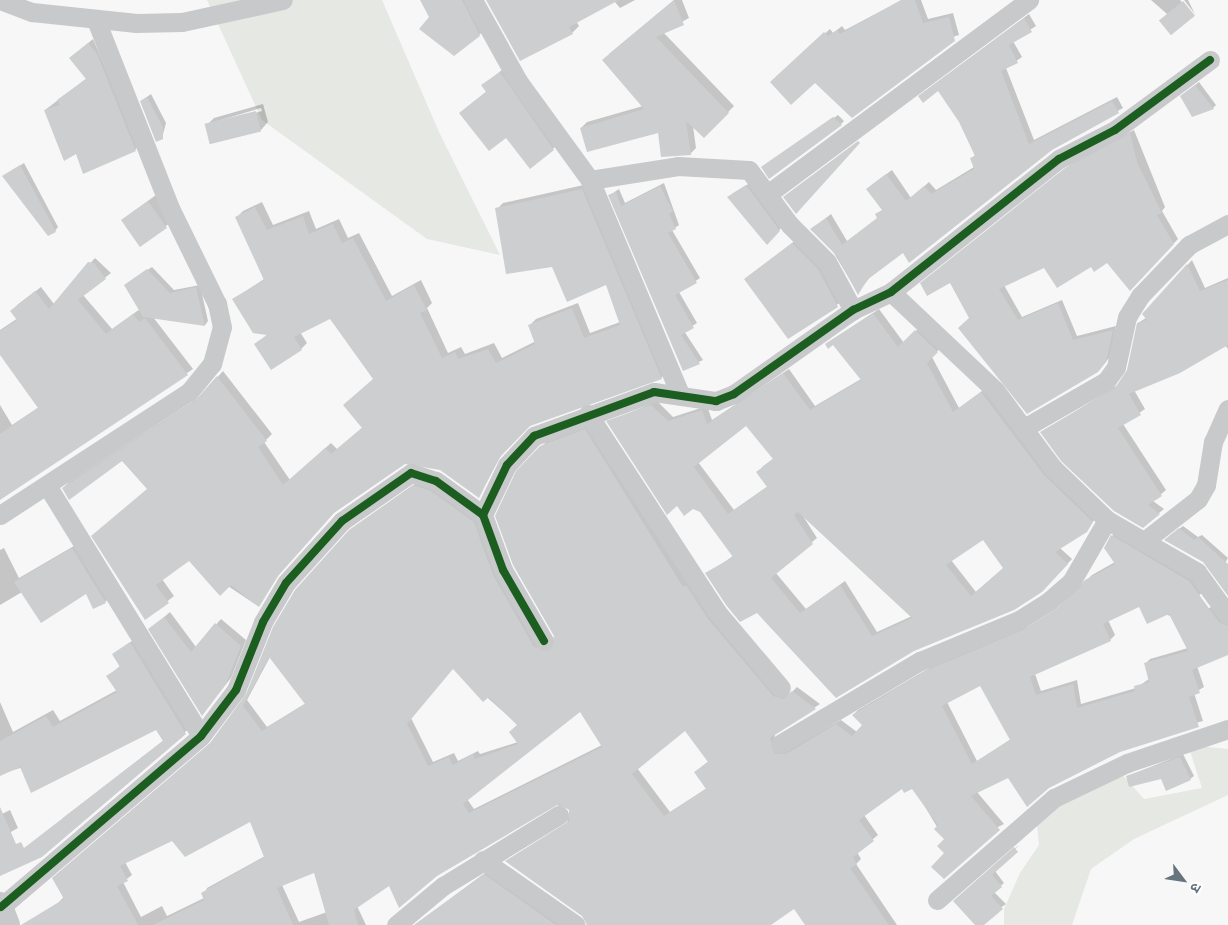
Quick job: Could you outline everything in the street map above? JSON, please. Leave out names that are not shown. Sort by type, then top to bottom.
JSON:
[{"type":"street","points":[[0,0],[32,12],[96,20],[182,22],[283,0]]},
{"type":"street","points":[[473,0],[518,81],[590,180],[681,396]]},
{"type":"street","points":[[769,193],[1029,0]]},
{"type":"street","points":[[0,515],[48,487],[189,392],[212,364],[222,327],[217,304],[170,208],[96,20]]},
{"type":"street","points":[[483,515],[516,451],[534,436],[588,414],[654,392],[716,401],[734,394],[853,310],[891,292],[1058,160],[1115,130],[1210,60]]},
{"type":"street","points":[[590,180],[678,166],[737,166],[749,170],[769,193],[790,225],[827,262],[853,310]]},
{"type":"street","points":[[1024,428],[1106,381],[1119,361],[1127,317],[1140,296],[1189,245],[1228,224]]},
{"type":"street","points":[[891,292],[995,390],[1053,468],[1107,520],[1197,572],[1228,615]]},
{"type":"street","points":[[1143,542],[1198,498],[1206,485],[1213,442],[1228,409]]},
{"type":"street","points":[[588,414],[716,612],[781,688]]},
{"type":"street","points":[[3,912],[201,736],[236,690],[263,622],[286,583],[342,522],[387,486],[411,473],[422,473],[474,505],[483,515],[503,570],[544,641]]},
{"type":"street","points":[[48,487],[201,736]]},
{"type":"street","points":[[780,744],[920,661],[1020,620],[1049,601],[1071,582],[1107,520]]},
{"type":"street","points":[[937,900],[1054,798],[1127,763],[1228,729]]},
{"type":"street","points":[[396,925],[443,886],[558,815]]},
{"type":"street","points":[[483,860],[576,925]]},
{"type":"shaded area","points":[[207,0],[382,0],[439,132],[500,255],[427,239],[262,120]]},
{"type":"shaded area","points":[[1188,745],[1228,749],[1228,795],[1134,839],[1091,869],[1072,925],[1004,925],[1004,909],[1020,873],[1039,845],[1036,815],[1112,763],[1144,799],[1202,788]]},
{"type":"building","points":[[420,0],[462,0],[480,36],[454,56],[419,29],[429,17]]},
{"type":"building","points":[[486,0],[619,0],[569,27],[573,34],[520,61]]},
{"type":"building","points":[[674,0],[684,25],[656,37],[729,113],[704,138],[686,121],[691,155],[661,157],[658,133],[587,152],[580,128],[644,109],[602,60]]},
{"type":"building","points":[[901,0],[915,0],[923,23],[949,17],[955,41],[852,118],[815,83],[791,105],[770,82],[824,32],[828,36],[837,30],[840,34]]},
{"type":"building","points":[[1183,1],[1195,16],[1171,35],[1159,21]]},
{"type":"building","points":[[1024,18],[1032,32],[1009,45],[1018,63],[1001,71],[1029,144],[1112,101],[1119,113],[1052,150],[909,263],[903,253],[867,280],[858,295],[837,256],[810,229],[826,218],[842,245],[877,218],[875,214],[882,210],[866,189],[886,174],[906,201],[924,186],[931,194],[974,169],[970,158],[975,156],[959,122],[938,91],[923,103],[918,96]]},
{"type":"building","points":[[88,43],[97,54],[136,151],[83,174],[76,154],[64,161],[44,110],[60,105],[57,100],[86,79],[69,58]]},
{"type":"building","points":[[500,72],[554,150],[530,169],[506,138],[489,151],[459,113],[486,92],[481,85]]},
{"type":"building","points":[[1195,85],[1214,109],[1192,117],[1180,96]]},
{"type":"building","points":[[147,97],[163,127],[163,139],[156,142],[140,101]]},
{"type":"building","points":[[256,111],[261,131],[210,144],[205,124]]},
{"type":"building","points":[[833,117],[842,125],[769,179],[761,167]]},
{"type":"building","points":[[1130,133],[1137,162],[1162,213],[1157,215],[1174,244],[1130,291],[1107,263],[1094,272],[1091,267],[1057,288],[1044,268],[999,289],[1018,320],[1058,303],[1073,340],[1113,330],[1106,362],[1098,372],[1027,414],[958,328],[969,318],[950,283],[927,296],[920,283],[1065,168]]},
{"type":"building","points":[[858,141],[860,143],[796,214],[783,197]]},
{"type":"building","points":[[20,165],[56,232],[48,236],[2,176]]},
{"type":"building","points":[[746,185],[780,231],[767,245],[727,197]]},
{"type":"building","points":[[660,186],[673,211],[669,214],[676,229],[668,233],[697,283],[675,295],[694,328],[681,335],[700,364],[683,371],[608,195],[616,192],[621,206]]},
{"type":"building","points":[[582,189],[662,379],[530,426],[499,458],[479,498],[440,470],[405,464],[334,513],[278,576],[259,607],[231,585],[220,596],[189,561],[156,585],[169,603],[145,620],[91,536],[147,489],[122,461],[69,500],[62,488],[195,401],[217,376],[267,441],[258,447],[283,485],[325,448],[331,454],[362,428],[343,405],[373,379],[330,319],[294,337],[302,350],[271,370],[254,344],[267,335],[253,333],[232,299],[264,280],[235,217],[255,207],[267,230],[303,216],[309,234],[333,224],[342,243],[353,238],[386,301],[414,285],[427,310],[420,313],[442,358],[455,352],[458,359],[488,349],[496,363],[535,344],[528,325],[572,308],[584,338],[620,325],[606,285],[567,302],[552,267],[506,274],[495,208]]},
{"type":"building","points":[[148,201],[167,228],[140,247],[121,220]]},
{"type":"building","points":[[792,243],[818,269],[838,307],[788,339],[744,279]]},
{"type":"building","points":[[88,262],[94,263],[106,279],[78,300],[106,334],[133,314],[139,322],[145,318],[188,375],[0,500],[0,434],[38,408],[0,355],[0,331],[17,320],[10,311],[35,291],[49,309]]},
{"type":"building","points":[[1187,264],[1200,291],[1228,280],[1228,345],[1180,373],[1129,394],[1141,415],[1118,428],[1162,496],[1148,505],[1160,514],[1143,528],[1114,511],[1061,461],[1040,432],[1115,388],[1127,370],[1137,323],[1147,320],[1142,314]]},
{"type":"building","points":[[147,269],[170,293],[196,287],[205,326],[143,317],[124,285]]},
{"type":"building","points":[[873,313],[898,347],[915,330],[938,352],[927,363],[953,412],[981,392],[1044,475],[1093,522],[1087,532],[1055,552],[1068,564],[1042,592],[1014,610],[914,651],[836,698],[757,613],[740,622],[726,605],[705,573],[733,557],[700,512],[693,509],[684,516],[677,506],[667,515],[606,421],[651,405],[668,421],[702,410],[707,424],[783,373],[810,410],[861,380],[833,345],[828,349],[825,344]],"holes":[[[746,426],[773,459],[756,472],[767,487],[728,514],[694,467]],[[798,512],[912,618],[872,636],[840,585],[800,613],[771,578],[813,544],[794,515]],[[983,540],[1003,568],[971,596],[946,565]]]},
{"type":"building","points":[[585,429],[683,587],[686,585],[708,619],[773,696],[783,699],[792,691],[816,709],[770,738],[775,754],[786,754],[836,724],[852,736],[862,725],[852,715],[925,671],[1023,630],[1055,610],[1085,580],[1115,564],[1104,548],[1111,535],[1189,581],[1219,622],[1228,626],[1228,655],[1192,670],[1200,693],[1189,697],[1199,727],[1120,752],[1049,788],[1027,807],[1008,778],[971,796],[1000,830],[944,879],[931,867],[944,853],[937,846],[944,839],[934,829],[938,825],[912,789],[904,793],[902,789],[859,820],[874,841],[853,857],[857,865],[850,868],[889,925],[805,925],[794,909],[771,925],[587,925],[582,916],[505,861],[569,821],[569,810],[559,804],[437,876],[399,908],[389,886],[354,910],[358,925],[329,925],[314,873],[277,888],[293,925],[153,925],[204,900],[201,893],[264,857],[250,822],[185,857],[172,841],[120,866],[128,881],[117,886],[138,925],[21,925],[64,899],[52,878],[210,743],[246,694],[273,627],[295,590],[349,530],[413,485],[431,491],[474,522],[493,575],[534,647],[550,650],[554,636],[513,565],[495,516],[516,471],[540,446]],"holes":[[[1139,607],[1147,624],[1169,614],[1188,651],[1144,663],[1149,682],[1134,686],[1135,691],[1077,708],[1073,684],[1036,695],[1030,677],[1111,641],[1103,624]],[[269,657],[305,704],[262,731],[243,706]],[[453,669],[483,702],[489,697],[517,725],[509,732],[518,744],[475,759],[473,754],[453,765],[449,757],[428,766],[407,724]],[[980,686],[1010,740],[972,764],[942,706]],[[580,712],[602,747],[469,813],[463,804]],[[685,731],[708,762],[694,772],[706,789],[664,816],[632,774]]]},
{"type":"building","points":[[1179,528],[1194,540],[1198,537],[1228,564],[1228,596],[1203,562],[1164,540]]},
{"type":"building","points":[[72,548],[106,603],[93,609],[86,594],[41,623],[14,582]]},
{"type":"building","points":[[164,617],[191,652],[215,623],[241,646],[226,684],[202,716],[148,629]]},
{"type":"building","points":[[130,642],[186,734],[42,857],[0,876],[0,807],[16,844],[21,842],[24,848],[163,741],[156,730],[31,793],[20,767],[0,776],[0,741],[46,716],[53,727],[117,692],[106,676],[120,667],[112,654]]},
{"type":"building","points":[[1180,757],[1191,780],[1166,791],[1161,779],[1129,787],[1126,776]]},
{"type":"building","points":[[1014,847],[1018,852],[992,875],[1002,887],[991,896],[1003,909],[984,925],[975,925],[953,901]]},
{"type":"building","points":[[484,874],[556,925],[414,925]]},
{"type":"cycle path","points":[[483,515],[507,465],[534,436],[654,392],[716,401],[734,394],[853,310],[891,292],[1059,159],[1115,130],[1210,60]]},
{"type":"cycle path","points":[[1,907],[201,736],[236,690],[263,622],[286,583],[342,521],[411,473],[436,481],[483,515],[503,570],[544,641]]}]
